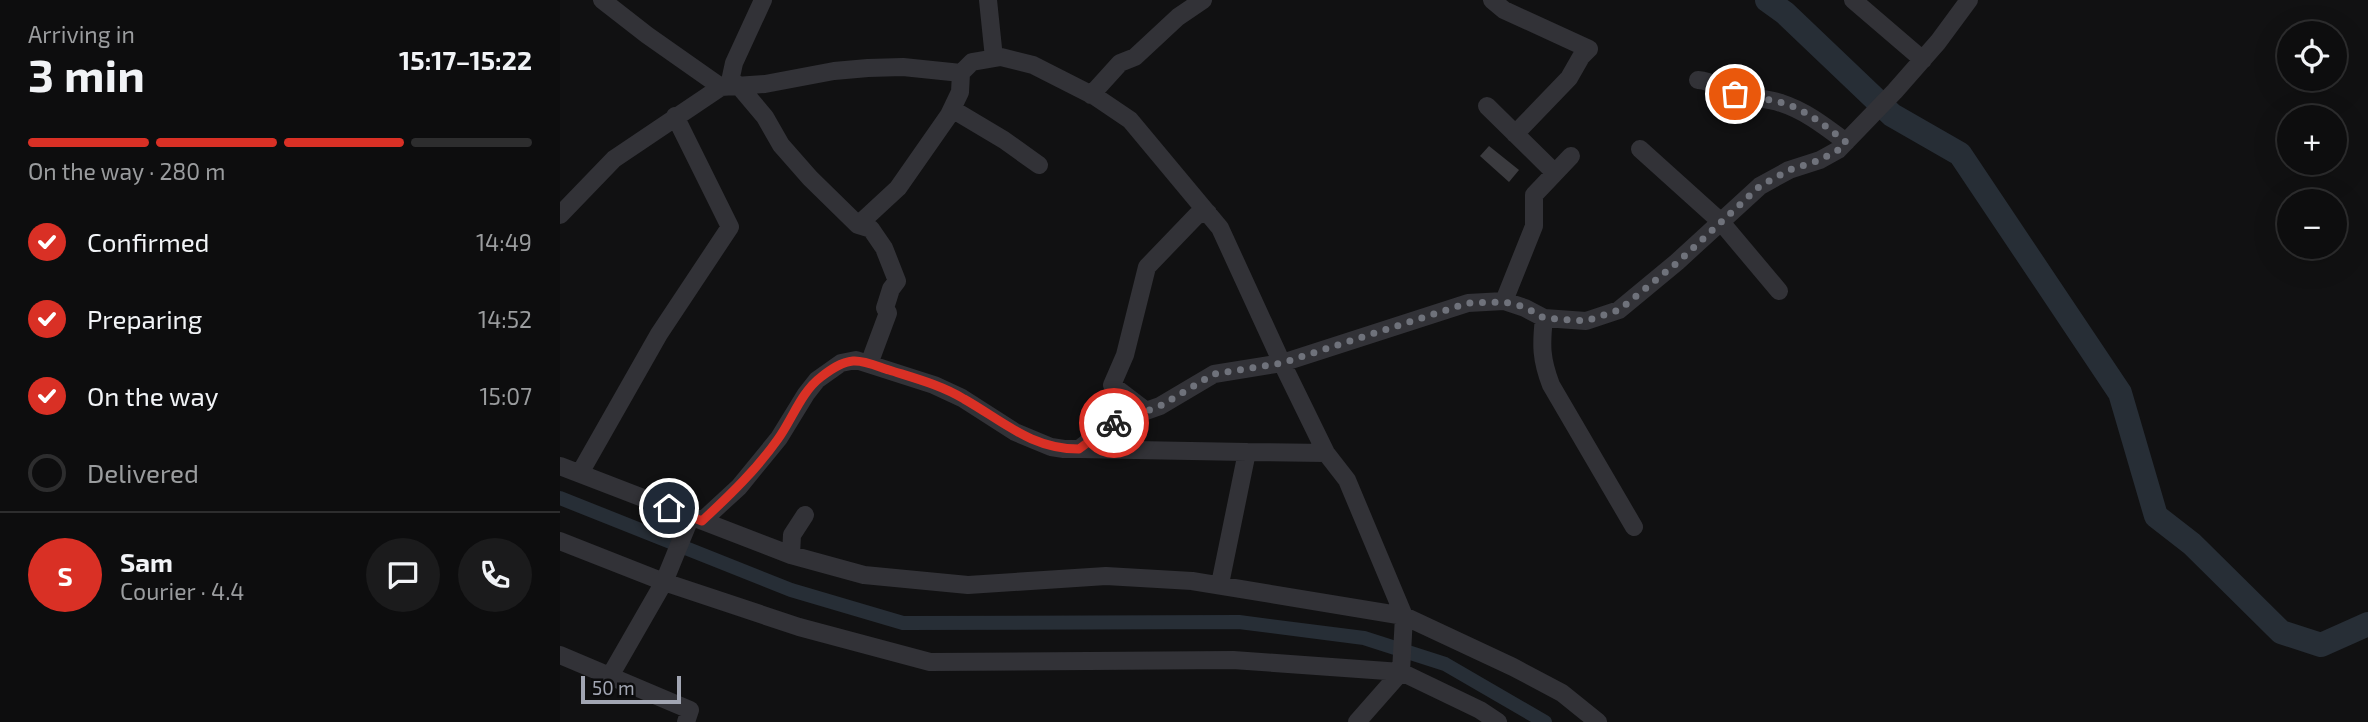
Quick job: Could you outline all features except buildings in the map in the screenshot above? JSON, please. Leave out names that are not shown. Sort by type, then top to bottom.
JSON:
[{"type":"street","points":[[602,0],[647,35],[729,86],[765,117],[781,145],[810,177],[858,225],[871,229],[884,248],[897,281],[891,289],[885,308],[888,313],[870,364]]},
{"type":"street","points":[[729,86],[734,63],[763,0]]},
{"type":"street","points":[[989,0],[994,58]]},
{"type":"street","points":[[1091,94],[1120,63],[1135,57],[1178,17],[1203,0]]},
{"type":"street","points":[[1492,0],[1504,10],[1589,49],[1569,78],[1516,134]]},
{"type":"street","points":[[1853,0],[1923,60]]},
{"type":"street","points":[[1079,449],[1112,423],[1160,406],[1214,374],[1282,363],[1468,303],[1504,302],[1525,307],[1544,318],[1586,321],[1619,310],[1678,262],[1760,186],[1789,170],[1829,155],[1846,142],[1923,60],[1969,0]]},
{"type":"street","points":[[858,225],[898,188],[952,109],[960,92],[961,73],[972,62],[1001,57],[1033,65],[1091,94],[1130,120],[1220,228],[1326,453],[1347,480],[1404,624],[1401,666],[1357,722]]},
{"type":"street","points":[[560,215],[614,159],[675,116],[729,86],[765,84],[834,71],[868,68],[903,67],[961,73]]},
{"type":"street","points":[[1698,80],[1714,83],[1748,98],[1779,102],[1808,114],[1846,142]]},
{"type":"street","points":[[1488,106],[1555,173]]},
{"type":"street","points":[[952,109],[1039,165]]},
{"type":"street","points":[[580,473],[659,334],[730,227],[675,116]]},
{"type":"street","points":[[1640,149],[1724,219],[1779,291]]},
{"type":"street","points":[[1504,302],[1534,226],[1534,195],[1571,156]]},
{"type":"street","points":[[1146,411],[1112,385],[1125,355],[1147,267],[1197,215],[1208,213]]},
{"type":"street","points":[[1544,318],[1541,347],[1543,363],[1551,385],[1634,527]]},
{"type":"street","points":[[610,677],[664,582],[681,541],[696,519],[739,487],[779,439],[817,380],[841,363],[856,360],[934,385],[962,398],[1015,432],[1051,447],[1326,453]]},
{"type":"street","points":[[1220,584],[1247,452]]},
{"type":"street","points":[[560,466],[791,555],[864,575],[968,585],[1106,576],[1220,584],[1404,624],[1513,667],[1562,693],[1598,722]]},
{"type":"street","points":[[791,555],[792,535],[806,515]]},
{"type":"street","points":[[560,541],[664,582],[799,626],[930,662],[1233,660],[1401,666],[1498,722]]},
{"type":"street","points":[[560,655],[690,710],[686,722]]},
{"type":"waterway","points":[[1767,0],[1785,13],[1892,115],[1960,154],[2120,393],[2156,516],[2192,544],[2281,632],[2321,645],[2368,624]]},
{"type":"waterway","points":[[560,498],[791,590],[903,623],[1239,622],[1364,638],[1445,664],[1545,722]]},
{"type":"way so far","points":[[1114,423],[1160,406],[1214,374],[1282,363],[1468,303],[1504,302],[1525,307],[1544,318],[1586,321],[1619,310],[1678,262],[1760,186],[1789,170],[1820,160],[1846,142],[1808,114],[1790,106],[1735,94]]},
{"type":"route","points":[[669,508],[702,521],[739,487],[766,455],[817,380],[841,363],[856,360],[934,385],[962,398],[1015,432],[1051,447],[1079,449],[1114,423]]}]
